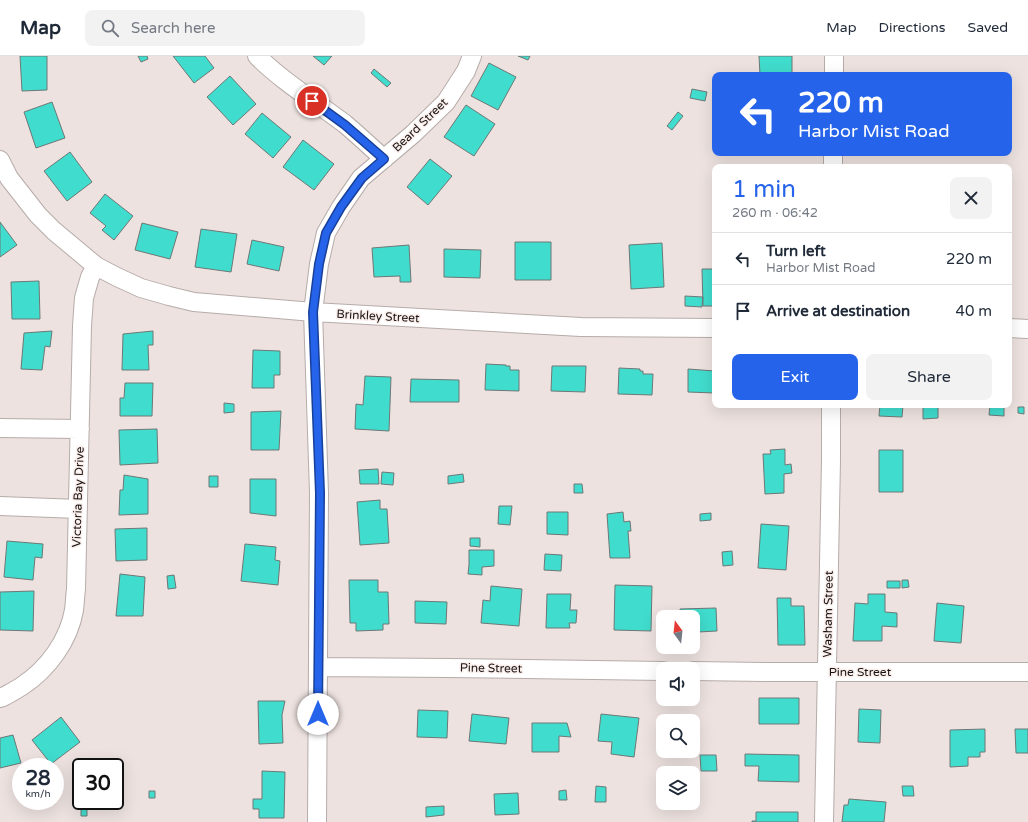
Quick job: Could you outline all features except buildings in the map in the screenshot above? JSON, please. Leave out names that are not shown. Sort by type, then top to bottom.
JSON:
[{"type":"street","points":[[257,56],[280,76],[345,125],[384,159]]},
{"type":"street","name":"Beard Street","points":[[317,822],[320,493],[313,312],[319,264],[326,233],[341,207],[362,178],[413,134],[446,102],[466,71],[472,56]]},
{"type":"street","points":[[834,56],[834,72]]},
{"type":"street","name":"Brinkley Street","points":[[0,160],[10,178],[38,215],[54,231],[96,266],[140,288],[194,302],[313,312],[581,327],[712,328]]},
{"type":"street","name":"Victoria Bay Drive","points":[[0,698],[23,686],[51,659],[61,646],[69,630],[74,610],[82,326],[84,298],[90,277],[96,266]]},
{"type":"street","points":[[1012,328],[1028,328]]},
{"type":"street","name":"Washam Street","points":[[824,822],[831,408]]},
{"type":"street","points":[[0,428],[80,429]]},
{"type":"street","points":[[0,506],[78,509]]},
{"type":"street","name":"Pine Street","points":[[318,667],[656,671]]},
{"type":"street","name":"Pine Street","points":[[700,671],[1028,672]]},
{"type":"route","points":[[312,101],[345,125],[384,159],[362,178],[341,207],[326,233],[319,264],[313,312],[320,493],[318,714]]}]
